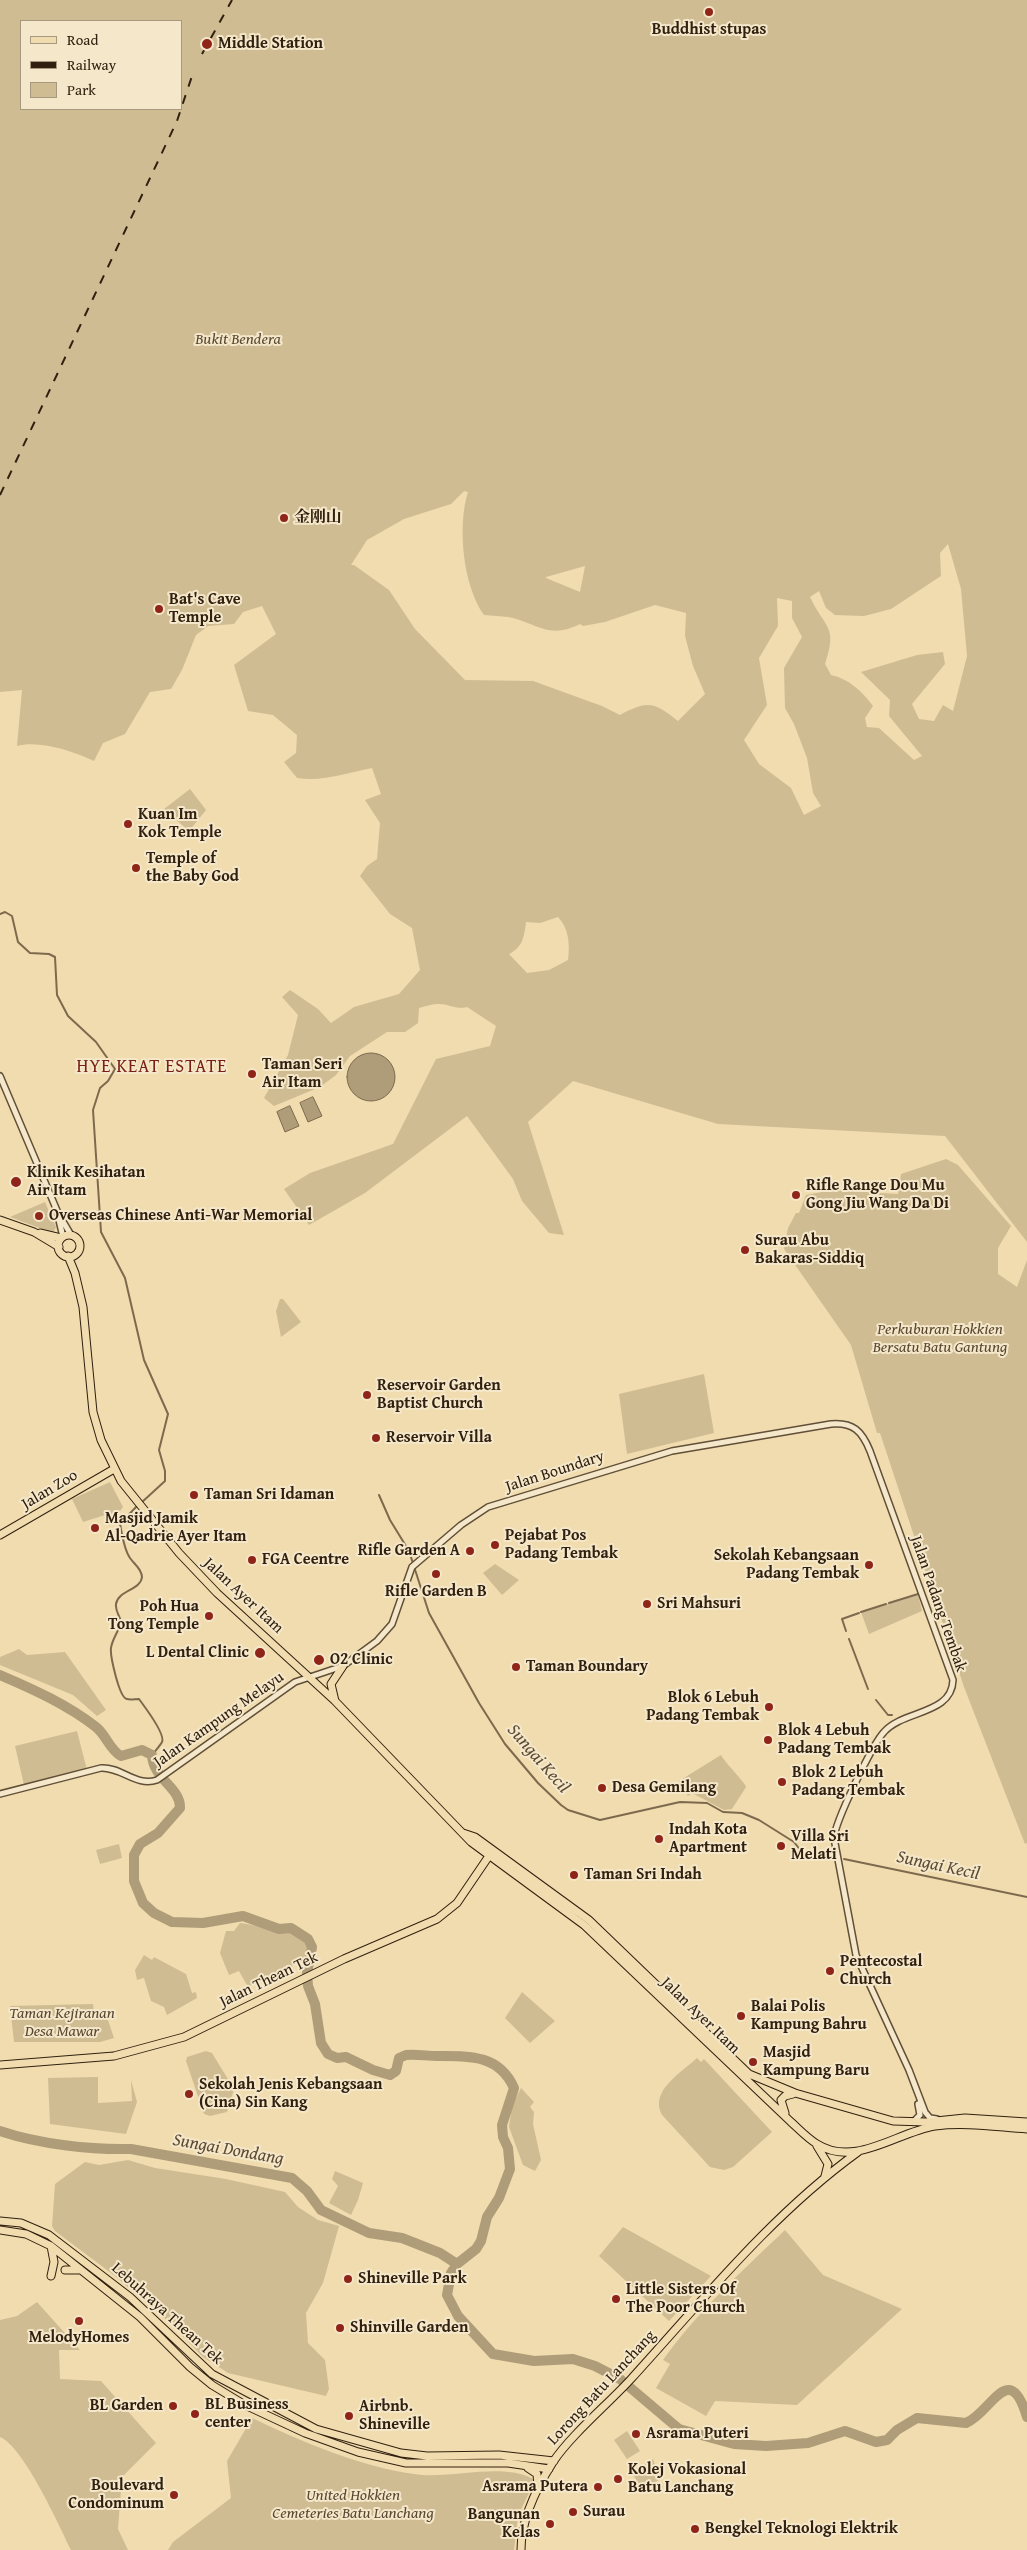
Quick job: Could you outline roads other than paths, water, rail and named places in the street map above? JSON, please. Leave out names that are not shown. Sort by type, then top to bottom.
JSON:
[{"type":"main road","points":[[0,1220],[34,1232],[62,1238],[71,1235],[80,1244],[72,1256],[63,1254],[59,1247],[34,1232]]},
{"type":"main road","points":[[59,1247],[62,1238]]},
{"type":"main road","name":"Jalan Ayer Itam","points":[[72,1256],[85,1324],[93,1412],[100,1440],[114,1469],[135,1499],[208,1585],[335,1701],[436,1809],[463,1833],[475,1838],[491,1854],[584,1925],[816,2144],[832,2151],[858,2151],[925,2129],[951,2124],[1027,2129]]},
{"type":"main road","name":"Jalan Zoo","points":[[0,1535],[114,1469]]},
{"type":"main road","points":[[335,1701],[331,1684],[343,1666]]},
{"type":"main road","name":"Jalan Ayer Itam","points":[[491,1854],[589,1920],[749,2074],[796,2093],[893,2121],[911,2123],[965,2118],[1027,2122]]},
{"type":"main road","name":"Jalan Thean Tek","points":[[0,2063],[28,2063],[114,2056],[168,2043],[300,1980],[425,1925],[447,1913],[458,1903],[491,1854]]},
{"type":"main road","points":[[791,2122],[781,2107],[781,2100],[785,2096],[796,2093]]},
{"type":"main road","points":[[816,2144],[828,2164],[822,2181]]},
{"type":"main road","name":"Lorong Batu Lanchang","points":[[521,2550],[524,2527],[538,2491],[554,2461],[632,2378],[718,2279],[822,2181],[858,2151]]},
{"type":"main road","name":"Lebuhraya Thean Tek","points":[[0,2221],[21,2223],[49,2235],[104,2276],[151,2315],[201,2366],[221,2381],[332,2435],[401,2453],[427,2456],[499,2455],[554,2461]]},
{"type":"main road","name":"Lebuhraya Thean Tek","points":[[0,2230],[35,2237],[50,2246],[71,2260],[156,2331],[201,2377],[245,2405],[305,2433],[379,2458],[424,2464],[478,2462],[519,2464],[549,2469]]},
{"type":"main road","points":[[49,2235],[71,2260],[104,2276]]},
{"type":"main road","points":[[50,2246],[54,2262],[52,2276]]},
{"type":"main road","points":[[65,2270],[83,2271]]},
{"type":"main road","points":[[221,2381],[242,2397],[245,2405],[252,2402],[282,2412]]},
{"type":"main road","points":[[519,2464],[537,2474],[538,2491]]},
{"type":"street","points":[[0,1076],[58,1213],[71,1235]]},
{"type":"street","points":[[58,1213],[62,1238]]},
{"type":"street","name":"Jalan Boundary","points":[[309,1676],[343,1666],[377,1641],[389,1629],[414,1565],[461,1525],[488,1507],[664,1452],[841,1423],[858,1429],[870,1451]]},
{"type":"street","name":"Jalan Padang Tembak","points":[[870,1451],[953,1680],[952,1688],[943,1702],[894,1724],[884,1731],[834,1833],[854,1947],[925,2112],[930,2118],[940,2120]]},
{"type":"street","name":"Jalan Kampung Melayu","points":[[0,1794],[101,1768],[112,1769],[143,1782],[157,1780],[294,1682],[309,1676]]},
{"type":"street","name":"Jalan Padang Tembak","points":[[906,2066],[921,2113],[911,2123]]},
{"type":"waterway","points":[[0,914],[5,912],[12,916],[18,942],[30,953],[49,954],[55,957],[57,995],[68,1016],[96,1042],[115,1069],[108,1081],[100,1088],[93,1110],[101,1232],[125,1278],[144,1360],[168,1414],[159,1450],[165,1471],[165,1481],[141,1503]]},
{"type":"waterway","name":"Sungai Kecil","points":[[379,1495],[390,1520],[409,1551],[429,1613],[479,1703],[505,1744],[538,1783],[561,1805],[568,1810],[600,1820],[680,1802],[707,1803],[723,1812],[742,1813],[759,1820],[794,1842],[805,1856],[832,1858]]},
{"type":"waterway","points":[[137,1506],[120,1524],[126,1551],[139,1569],[142,1577],[138,1585],[118,1599],[116,1609],[121,1622],[113,1641],[111,1652],[116,1676],[124,1697],[139,1699],[161,1733],[162,1742],[152,1755]]},
{"type":"waterway","points":[[889,1603],[918,1594]]},
{"type":"waterway","points":[[861,1612],[886,1604]]},
{"type":"waterway","points":[[846,1631],[842,1619],[859,1613]]},
{"type":"waterway","points":[[849,1639],[868,1689]]},
{"type":"waterway","points":[[0,1675],[50,1698],[85,1719],[100,1731],[114,1750],[121,1756],[142,1750],[152,1755],[157,1771],[176,1795],[180,1808],[158,1833],[140,1844],[134,1855],[134,1881],[143,1903],[154,1913],[172,1922],[203,1923],[243,1916],[279,1929],[291,1928],[308,1939],[312,1947],[307,1973],[308,1986],[315,2004],[321,2043],[328,2054],[337,2058],[346,2057],[373,2070],[390,2075],[396,2071],[399,2058],[406,2055],[471,2057],[491,2063],[508,2077],[514,2088],[502,2125],[503,2137],[508,2148],[510,2169],[499,2198],[487,2217],[481,2241],[476,2249],[457,2264],[451,2273],[447,2295],[458,2316],[493,2354],[534,2361],[573,2359],[595,2366],[620,2379],[679,2429],[734,2444],[766,2446],[808,2443],[845,2431],[876,2442],[887,2440],[897,2430],[917,2418],[966,2423],[1006,2390],[1013,2392],[1020,2400],[1027,2417]]},
{"type":"waterway","points":[[876,1700],[888,1715],[892,1715]]},
{"type":"waterway","name":"Sungai Kecil","points":[[844,1859],[1027,1897]]},
{"type":"waterway","name":"Sungai Dondang","points":[[0,2131],[48,2143],[82,2147],[131,2149],[292,2178],[307,2191],[321,2210],[369,2233],[402,2238],[440,2253],[457,2264]]},
{"type":"railway","points":[[202,54],[232,0]]},
{"type":"railway","points":[[182,106],[194,70]]},
{"type":"railway","points":[[0,495],[181,110]]},
{"type":"place","name":"Buddhist stupas","points":[[709,12]]},
{"type":"place","name":"Middle Station","points":[[207,44]]},
{"type":"place","name":"金刚山","points":[[284,518]]},
{"type":"place","name":"Bat's Cave Temple","points":[[159,609]]},
{"type":"place","name":"Kuan Im Kok Temple","points":[[128,824]]},
{"type":"place","name":"Temple of the Baby God","points":[[136,868]]},
{"type":"place","name":"Taman Seri Air Itam","points":[[252,1074]]},
{"type":"place","name":"Klinik Kesihatan Air Itam","points":[[16,1182]]},
{"type":"place","name":"Rifle Range Dou Mu Gong Jiu Wang Da Di","points":[[796,1195]]},
{"type":"place","name":"Overseas Chinese Anti-War Memorial","points":[[39,1216]]},
{"type":"place","name":"Surau Abu Bakaras-Siddiq","points":[[745,1250]]},
{"type":"place","name":"Reservoir Garden Baptist Church","points":[[367,1395]]},
{"type":"place","name":"Reservoir Villa","points":[[376,1438]]},
{"type":"place","name":"Taman Sri Idaman","points":[[194,1495]]},
{"type":"place","name":"Masjid Jamik Al-Qadrie Ayer Itam","points":[[95,1528]]},
{"type":"place","name":"Pejabat Pos Padang Tembak","points":[[495,1545]]},
{"type":"place","name":"Rifle Garden A","points":[[470,1551]]},
{"type":"place","name":"FGA Ceentre","points":[[252,1560]]},
{"type":"place","name":"Sekolah Kebangsaan Padang Tembak","points":[[869,1565]]},
{"type":"place","name":"Rifle Garden B","points":[[436,1574]]},
{"type":"place","name":"Sri Mahsuri","points":[[647,1604]]},
{"type":"place","name":"Poh Hua Tong Temple","points":[[209,1616]]},
{"type":"place","name":"L Dental Clinic","points":[[260,1653]]},
{"type":"place","name":"O2 Clinic","points":[[319,1660]]},
{"type":"place","name":"Taman Boundary","points":[[516,1667]]},
{"type":"place","name":"Blok 6 Lebuh Padang Tembak","points":[[769,1707]]},
{"type":"place","name":"Blok 4 Lebuh Padang Tembak","points":[[768,1740]]},
{"type":"place","name":"Blok 2 Lebuh Padang Tembak","points":[[782,1782]]},
{"type":"place","name":"Desa Gemilang","points":[[602,1788]]},
{"type":"place","name":"Indah Kota Apartment","points":[[659,1839]]},
{"type":"place","name":"Villa Sri Melati","points":[[781,1846]]},
{"type":"place","name":"Taman Sri Indah","points":[[574,1875]]},
{"type":"place","name":"Pentecostal Church","points":[[830,1971]]},
{"type":"place","name":"Balai Polis Kampung Bahru","points":[[741,2016]]},
{"type":"place","name":"Masjid Kampung Baru","points":[[753,2062]]},
{"type":"place","name":"Sekolah Jenis Kebangsaan (Cina) Sin Kang","points":[[189,2094]]},
{"type":"place","name":"Shineville Park","points":[[348,2279]]},
{"type":"place","name":"Little Sisters Of The Poor Church","points":[[616,2299]]},
{"type":"place","name":"MelodyHomes","points":[[79,2321]]},
{"type":"place","name":"Shinville Garden","points":[[340,2328]]},
{"type":"place","name":"BL Garden","points":[[173,2406]]},
{"type":"place","name":"BL Business center","points":[[195,2414]]},
{"type":"place","name":"Airbnb. Shineville","points":[[349,2416]]},
{"type":"place","name":"Asrama Puteri","points":[[636,2434]]},
{"type":"place","name":"Kolej Vokasional Batu Lanchang","points":[[618,2479]]},
{"type":"place","name":"Asrama Putera","points":[[598,2487]]},
{"type":"place","name":"Boulevard Condominum","points":[[174,2495]]},
{"type":"place","name":"Surau","points":[[573,2512]]},
{"type":"place","name":"Bangunan Kelas","points":[[550,2524]]},
{"type":"place","name":"Bengkel Teknologi Elektrik","points":[[695,2529]]},
{"type":"district","name":"HYE KEAT ESTATE","points":[[152,1067]]},
{"type":"park label","name":"Bukit Bendera","points":[[238,340]]},
{"type":"park label","name":"Perkuburan Hokkien Bersatu Batu Gantung","points":[[940,1339]]},
{"type":"park label","name":"Taman Kejiranan Desa Mawar","points":[[62,2023]]},
{"type":"park label","name":"United Hokkien Cemeteries Batu Lanchang","points":[[353,2505]]}]
